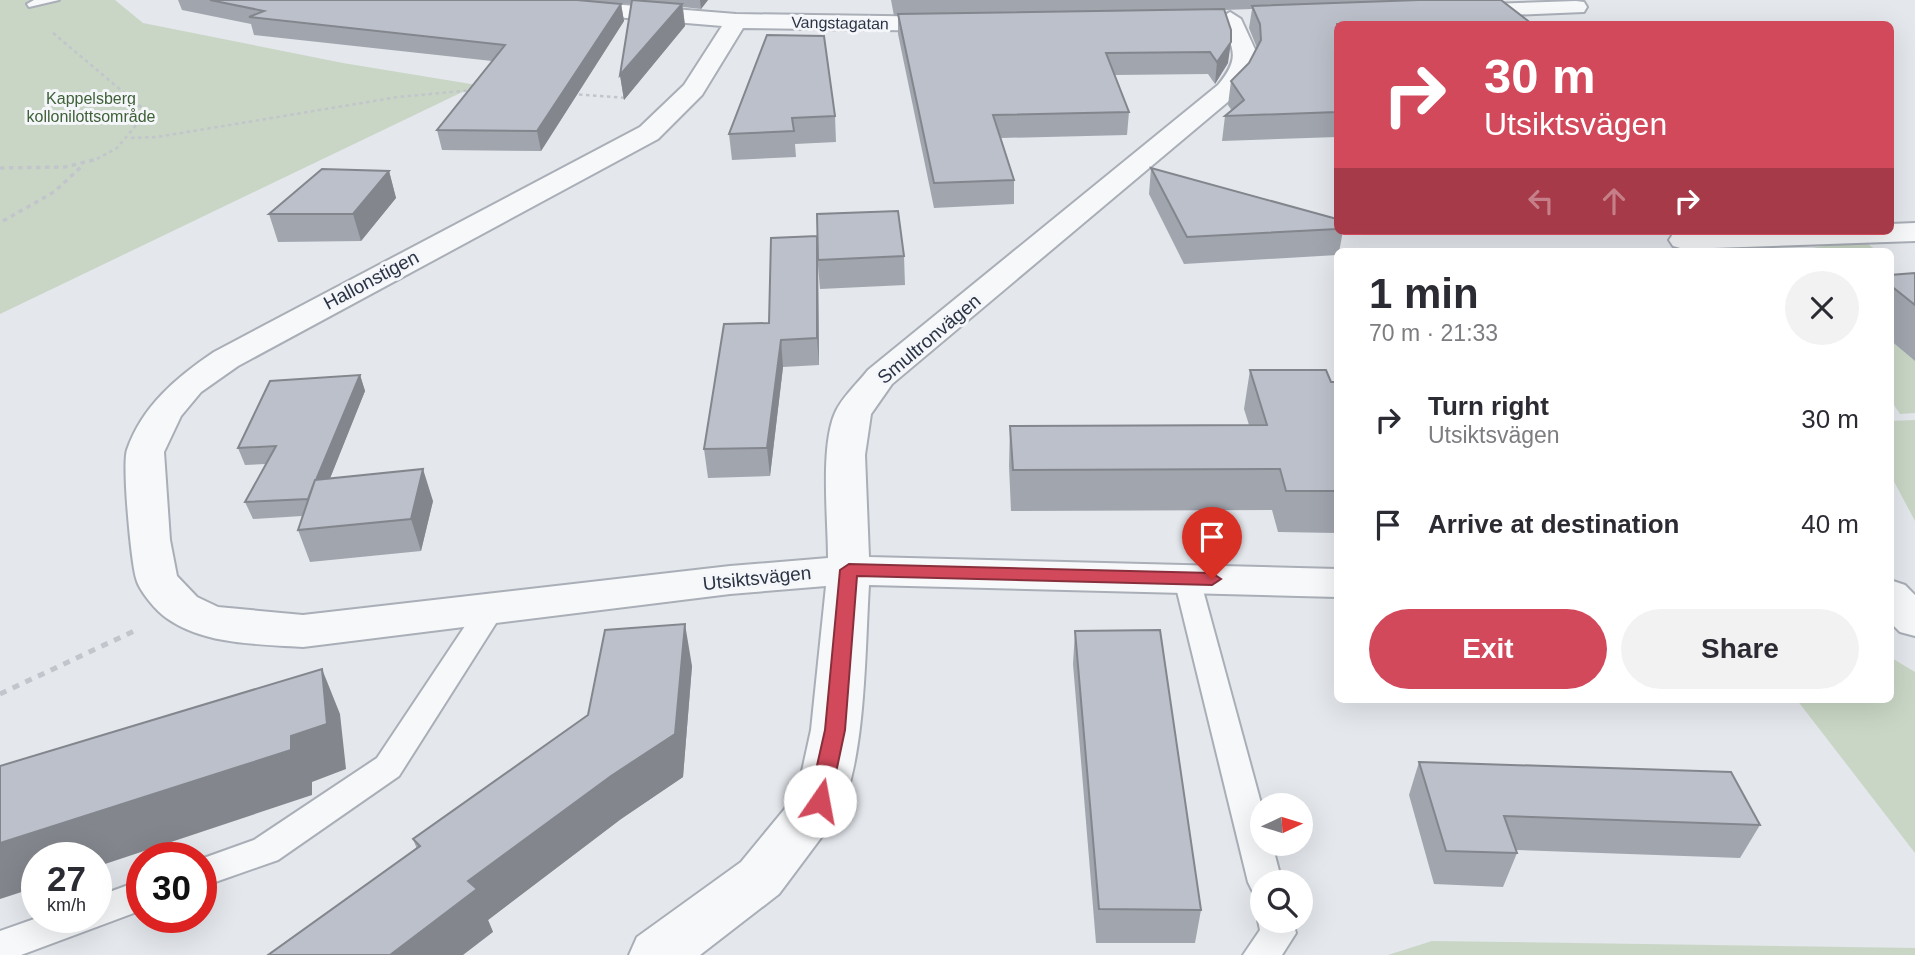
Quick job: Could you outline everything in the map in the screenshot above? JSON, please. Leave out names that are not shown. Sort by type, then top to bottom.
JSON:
[{"type":"street","name":"Vangstagatan","points":[[484,0],[736,21],[971,24]]},
{"type":"street","points":[[1441,11],[1578,11]]},
{"type":"street","name":"Smultronvägen","points":[[657,955],[760,878],[820,801],[835,730],[849,570],[846,455],[853,413],[880,377],[1227,90],[1245,68],[1248,55],[1229,19]]},
{"type":"street","name":"Hallonstigen","points":[[182,608],[157,580],[150,540],[145,452],[165,412],[189,385],[273,332],[649,133],[694,90],[736,21]]},
{"type":"street","points":[[1894,233],[1915,232]]},
{"type":"street","points":[[1685,241],[1838,235]]},
{"type":"street","name":"Utsiktsvägen","points":[[182,608],[208,621],[249,628],[303,631],[742,578],[849,570],[1334,583]]},
{"type":"street","points":[[1894,599],[1915,621]]},
{"type":"lane","points":[[34,4],[52,0]]},
{"type":"lane","points":[[1187,579],[1262,870]]},
{"type":"lane","points":[[217,867],[266,850],[388,767],[491,609]]},
{"type":"lane","points":[[0,947],[38,933]]},
{"type":"lane","points":[[1261,955],[1278,933]]},
{"type":"path","points":[[34,4],[31,14],[147,112],[131,138]]},
{"type":"path","points":[[3,221],[54,192],[82,167],[131,138],[157,137],[398,97],[482,89]]},
{"type":"path","points":[[562,94],[682,101]]},
{"type":"path","points":[[0,168],[82,167]]},
{"type":"path","points":[[0,694],[182,608]]},
{"type":"green space","name":"Kappelsberg kollonilottsområde","points":[[0,0],[115,0],[143,23],[343,63],[477,85],[0,314]]},
{"type":"green space","points":[[1868,244],[1873,248],[1812,248]]},
{"type":"green space","points":[[1894,343],[1915,361],[1915,413],[1900,414],[1894,405]]},
{"type":"green space","points":[[1915,420],[1915,521],[1894,482],[1894,421]]},
{"type":"green space","points":[[1894,659],[1915,672],[1915,853],[1799,703],[1894,703]]},
{"type":"green space","points":[[1432,941],[1915,948],[1915,955],[1388,955]]},
{"type":"building","points":[[210,0],[577,0],[621,4],[537,131],[437,130],[505,45],[249,17],[264,11]]},
{"type":"building","points":[[632,0],[682,4],[620,75]]},
{"type":"building","points":[[1501,0],[1528,21],[1334,21],[1334,112],[1225,116],[1244,100],[1231,81],[1249,63],[1261,40],[1260,24],[1252,6]]},
{"type":"building","points":[[1224,9],[1231,30],[1231,42],[1217,62],[1210,52],[1106,53],[1129,112],[993,115],[1014,180],[934,183],[898,14]]},
{"type":"building","points":[[767,35],[824,36],[835,116],[792,118],[794,131],[729,134]]},
{"type":"building","points":[[1151,168],[1334,218],[1334,229],[1187,237]]},
{"type":"building","points":[[322,169],[389,171],[353,214],[269,214]]},
{"type":"building","points":[[898,211],[904,256],[818,260],[817,214]]},
{"type":"building","points":[[817,236],[817,338],[781,340],[767,448],[704,449],[724,324],[769,323],[771,238]]},
{"type":"building","points":[[1915,273],[1915,305],[1894,288],[1894,275]]},
{"type":"building","points":[[1250,370],[1326,370],[1331,382],[1334,382],[1334,491],[1286,491],[1280,469],[1013,470],[1010,426],[1267,425]]},
{"type":"building","points":[[360,375],[308,499],[245,502],[276,446],[238,448],[270,381]]},
{"type":"building","points":[[423,469],[411,519],[298,530],[315,480]]},
{"type":"building","points":[[685,624],[675,734],[611,776],[468,881],[477,889],[390,955],[268,955],[420,846],[413,839],[588,715],[605,630]]},
{"type":"building","points":[[1160,630],[1201,910],[1099,909],[1075,631]]},
{"type":"building","points":[[322,669],[327,724],[291,736],[291,750],[0,843],[0,766]]},
{"type":"building","points":[[1419,762],[1731,772],[1760,825],[1504,816],[1517,853],[1446,851]]},
{"type":"route","points":[[820,801],[835,730],[849,570],[1212,579]]}]
